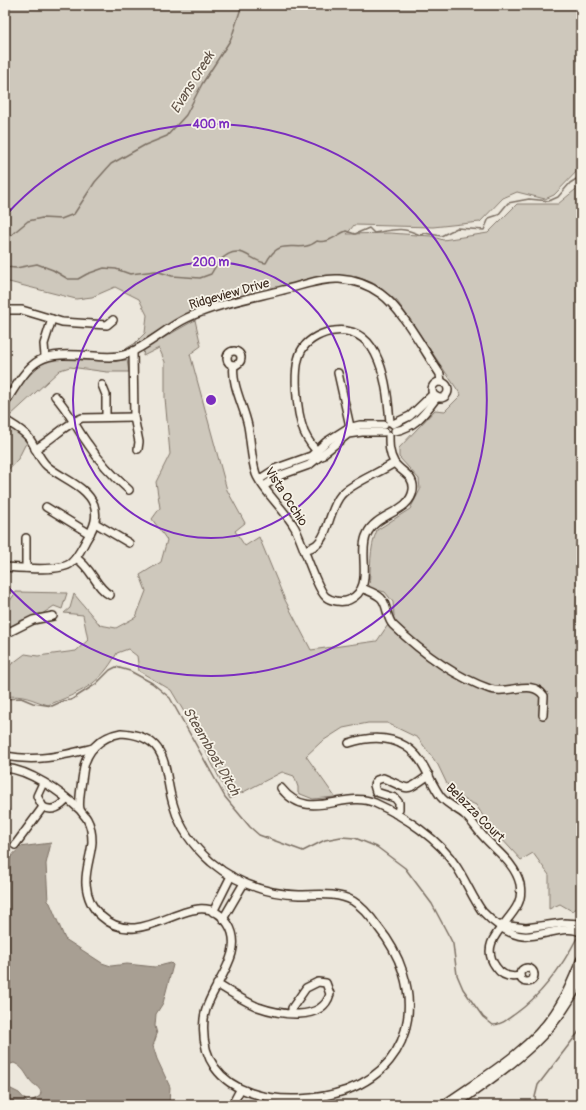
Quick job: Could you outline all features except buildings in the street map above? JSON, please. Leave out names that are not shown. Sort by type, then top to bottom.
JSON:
[{"type":"main road","points":[[444,1105],[510,1057],[545,1026],[563,1001],[581,960]]},
{"type":"main road","points":[[455,1105],[510,1065],[541,1038],[566,1008],[581,978]]},
{"type":"street","name":"Ridgeview Drive","points":[[5,403],[26,370],[36,361],[46,356],[63,354],[115,356],[133,351],[182,320],[204,312],[234,302],[319,281],[344,279],[366,285],[382,294],[391,303],[440,374],[441,382]]},
{"type":"street","points":[[5,310],[22,310],[66,322],[107,325],[113,320]]},
{"type":"street","points":[[46,356],[44,344],[52,319]]},
{"type":"street","points":[[319,453],[304,431],[299,414],[296,370],[303,348],[313,339],[327,332],[341,330],[352,332],[365,339],[372,346],[385,383],[389,428],[389,450],[394,463],[412,481],[414,489],[411,498],[405,505],[378,520],[370,528],[366,536],[365,575],[362,588],[381,599],[392,624],[438,663],[490,689],[510,691],[528,687],[536,688],[544,696],[545,701],[543,715]]},
{"type":"street","points":[[133,351],[134,417],[140,442],[138,449]]},
{"type":"street","name":"Vista Occhio","points":[[234,365],[232,375],[244,408],[257,475],[295,527],[325,596],[341,602],[349,600],[357,595],[362,588]]},
{"type":"street","points":[[338,373],[351,430]]},
{"type":"street","points":[[264,486],[281,475],[308,466],[337,434],[351,430],[360,424],[389,428],[406,429],[426,413],[435,396],[433,387],[436,383],[441,382],[446,384],[448,392],[444,397],[435,396],[404,420],[389,428]]},
{"type":"street","points":[[102,385],[106,395],[106,417]]},
{"type":"street","points":[[55,396],[74,421],[97,457],[112,475],[129,490]]},
{"type":"street","points":[[419,407],[426,413]]},
{"type":"street","points":[[35,449],[48,442],[74,421],[86,417],[134,417]]},
{"type":"street","points":[[5,420],[24,432],[39,457],[48,467],[87,495],[94,505],[95,523],[76,558],[68,565],[59,568],[5,567]]},
{"type":"street","points":[[260,479],[277,468],[319,453]]},
{"type":"street","points":[[305,550],[316,545],[324,536],[331,512],[341,496],[352,486],[378,474],[394,463]]},
{"type":"street","points":[[46,507],[90,534]]},
{"type":"street","points":[[95,523],[129,542]]},
{"type":"street","points":[[26,538],[26,568]]},
{"type":"street","points":[[76,558],[88,567],[101,588],[110,595]]},
{"type":"street","points":[[5,634],[33,620],[53,616]]},
{"type":"street","points":[[5,768],[27,773],[68,799],[80,809],[89,823],[92,838],[86,877],[87,891],[92,906],[102,917],[114,925],[134,929],[148,926],[186,911],[200,909],[213,912],[223,919],[230,929],[233,950],[229,963],[217,984],[205,1011],[204,1039],[210,1057],[219,1072],[240,1090],[265,1098],[325,1097],[357,1086],[378,1073],[393,1058],[402,1041],[409,1014],[404,975],[398,955],[388,939],[361,906],[342,896],[284,894],[244,883],[231,876],[200,852],[186,832],[174,808],[165,761],[156,746],[137,735],[121,733],[104,739],[92,748],[87,756],[83,768],[80,809]]},
{"type":"street","name":"Belazza Court","points":[[350,743],[368,738],[394,741],[405,746],[416,754],[425,765],[429,775],[444,800],[470,821],[510,863],[520,884],[520,900],[515,909],[501,925],[490,947],[493,963],[500,972],[506,976],[520,976]]},
{"type":"street","points":[[5,756],[22,759],[42,759],[92,748]]},
{"type":"street","points":[[396,814],[399,809],[399,803],[395,798],[376,792],[374,785],[377,780],[383,778],[404,789],[409,789],[429,775]]},
{"type":"street","points":[[44,783],[37,796],[42,806],[54,809],[62,806],[68,799]]},
{"type":"street","points":[[281,788],[290,798],[303,804],[322,805],[364,800],[374,802],[418,826],[452,860],[482,911],[488,918],[513,934],[525,937],[560,930],[573,930],[581,932]]},
{"type":"street","points":[[15,845],[42,806]]},
{"type":"street","points":[[213,912],[231,876]]},
{"type":"street","points":[[223,919],[244,883]]},
{"type":"street","points":[[501,925],[526,928],[563,923],[581,924]]},
{"type":"street","points":[[217,984],[258,1007],[292,1013],[305,1014],[322,1006],[329,997],[328,986],[321,981],[306,988],[292,1008],[292,1013]]},
{"type":"street","points":[[232,1105],[240,1090]]},
{"type":"shaded area","points":[[5,5],[581,5],[581,167],[554,195],[545,199],[517,192],[503,198],[480,222],[433,227],[354,225],[347,234],[390,233],[431,236],[443,240],[488,233],[517,204],[558,204],[581,185],[581,906],[572,911],[560,904],[549,909],[549,875],[533,853],[521,860],[489,825],[476,805],[457,796],[447,784],[438,765],[418,738],[387,723],[368,723],[343,728],[321,742],[306,756],[335,797],[313,799],[298,793],[298,787],[294,776],[282,772],[230,799],[196,732],[171,690],[139,671],[137,656],[128,649],[117,653],[96,681],[80,692],[48,705],[32,699],[17,696],[5,697],[5,669],[25,654],[38,656],[76,651],[88,640],[83,615],[64,613],[70,608],[74,594],[100,625],[116,628],[136,617],[146,591],[140,575],[161,562],[167,540],[152,519],[160,508],[156,482],[170,454],[165,398],[165,362],[159,348],[143,356],[144,349],[195,320],[201,346],[190,354],[227,490],[245,523],[235,531],[245,546],[259,537],[285,600],[311,650],[377,641],[394,616],[393,602],[385,592],[369,588],[371,551],[377,530],[410,509],[420,490],[419,479],[399,457],[399,448],[435,410],[445,411],[461,395],[397,301],[373,283],[352,275],[309,280],[212,305],[176,320],[129,349],[122,351],[134,344],[145,333],[147,315],[139,299],[115,287],[92,297],[76,299],[5,281]]},
{"type":"shaded area","points":[[51,359],[109,361],[127,360],[129,372],[107,372],[70,367],[60,370],[10,416],[8,407],[26,379],[37,368]]},
{"type":"shaded area","points":[[5,420],[31,441],[25,445],[18,459],[5,473]]},
{"type":"shaded area","points":[[16,592],[67,593],[62,609],[54,606],[42,614],[22,620],[5,629],[5,608]]},
{"type":"shaded area","points":[[5,808],[8,808],[10,813],[6,824],[5,853]]},
{"type":"shaded area","points":[[51,843],[46,864],[48,901],[65,939],[102,963],[111,966],[127,964],[155,967],[171,963],[173,965],[163,1003],[156,1014],[155,1026],[157,1034],[153,1046],[157,1059],[170,1087],[169,1105],[5,1105],[5,1086],[19,1093],[28,1103],[40,1096],[41,1092],[39,1088],[31,1082],[20,1066],[14,1063],[5,1066],[5,883],[8,875],[8,864],[19,847]]},
{"type":"waterway","name":"Evans Creek","points":[[5,240],[28,221],[42,218],[61,219],[74,214],[95,182],[111,164],[145,145],[167,136],[186,115],[202,84],[231,39],[242,5]]},
{"type":"waterway","points":[[5,267],[16,268],[37,264],[53,270],[68,279],[78,279],[104,268],[116,269],[130,274],[156,271],[172,276],[200,278],[211,274],[216,265],[223,258],[232,253],[243,253],[266,263],[272,254],[278,249],[290,246],[304,247],[317,241],[321,242],[332,239],[346,231],[355,234],[369,228],[374,233],[392,230],[407,230],[420,235],[425,233],[441,236],[457,228],[484,230],[489,218],[498,215],[508,203],[529,199],[549,201],[558,197],[570,183],[581,176]]},
{"type":"waterway","name":"Steamboat Ditch","points":[[5,699],[21,698],[33,703],[52,706],[63,701],[71,700],[96,684],[110,670],[116,667],[130,671],[152,683],[170,698],[225,797],[250,827],[259,835],[303,851],[325,840],[341,837],[355,838],[377,847],[405,868],[432,904],[453,944],[457,975],[463,989],[483,1017],[493,1025],[507,1020],[543,989],[558,969],[578,936]]},
{"type":"waterway","name":"Steamboat Ditch","points":[[537,1105],[535,1097],[538,1085],[581,1029]]}]
